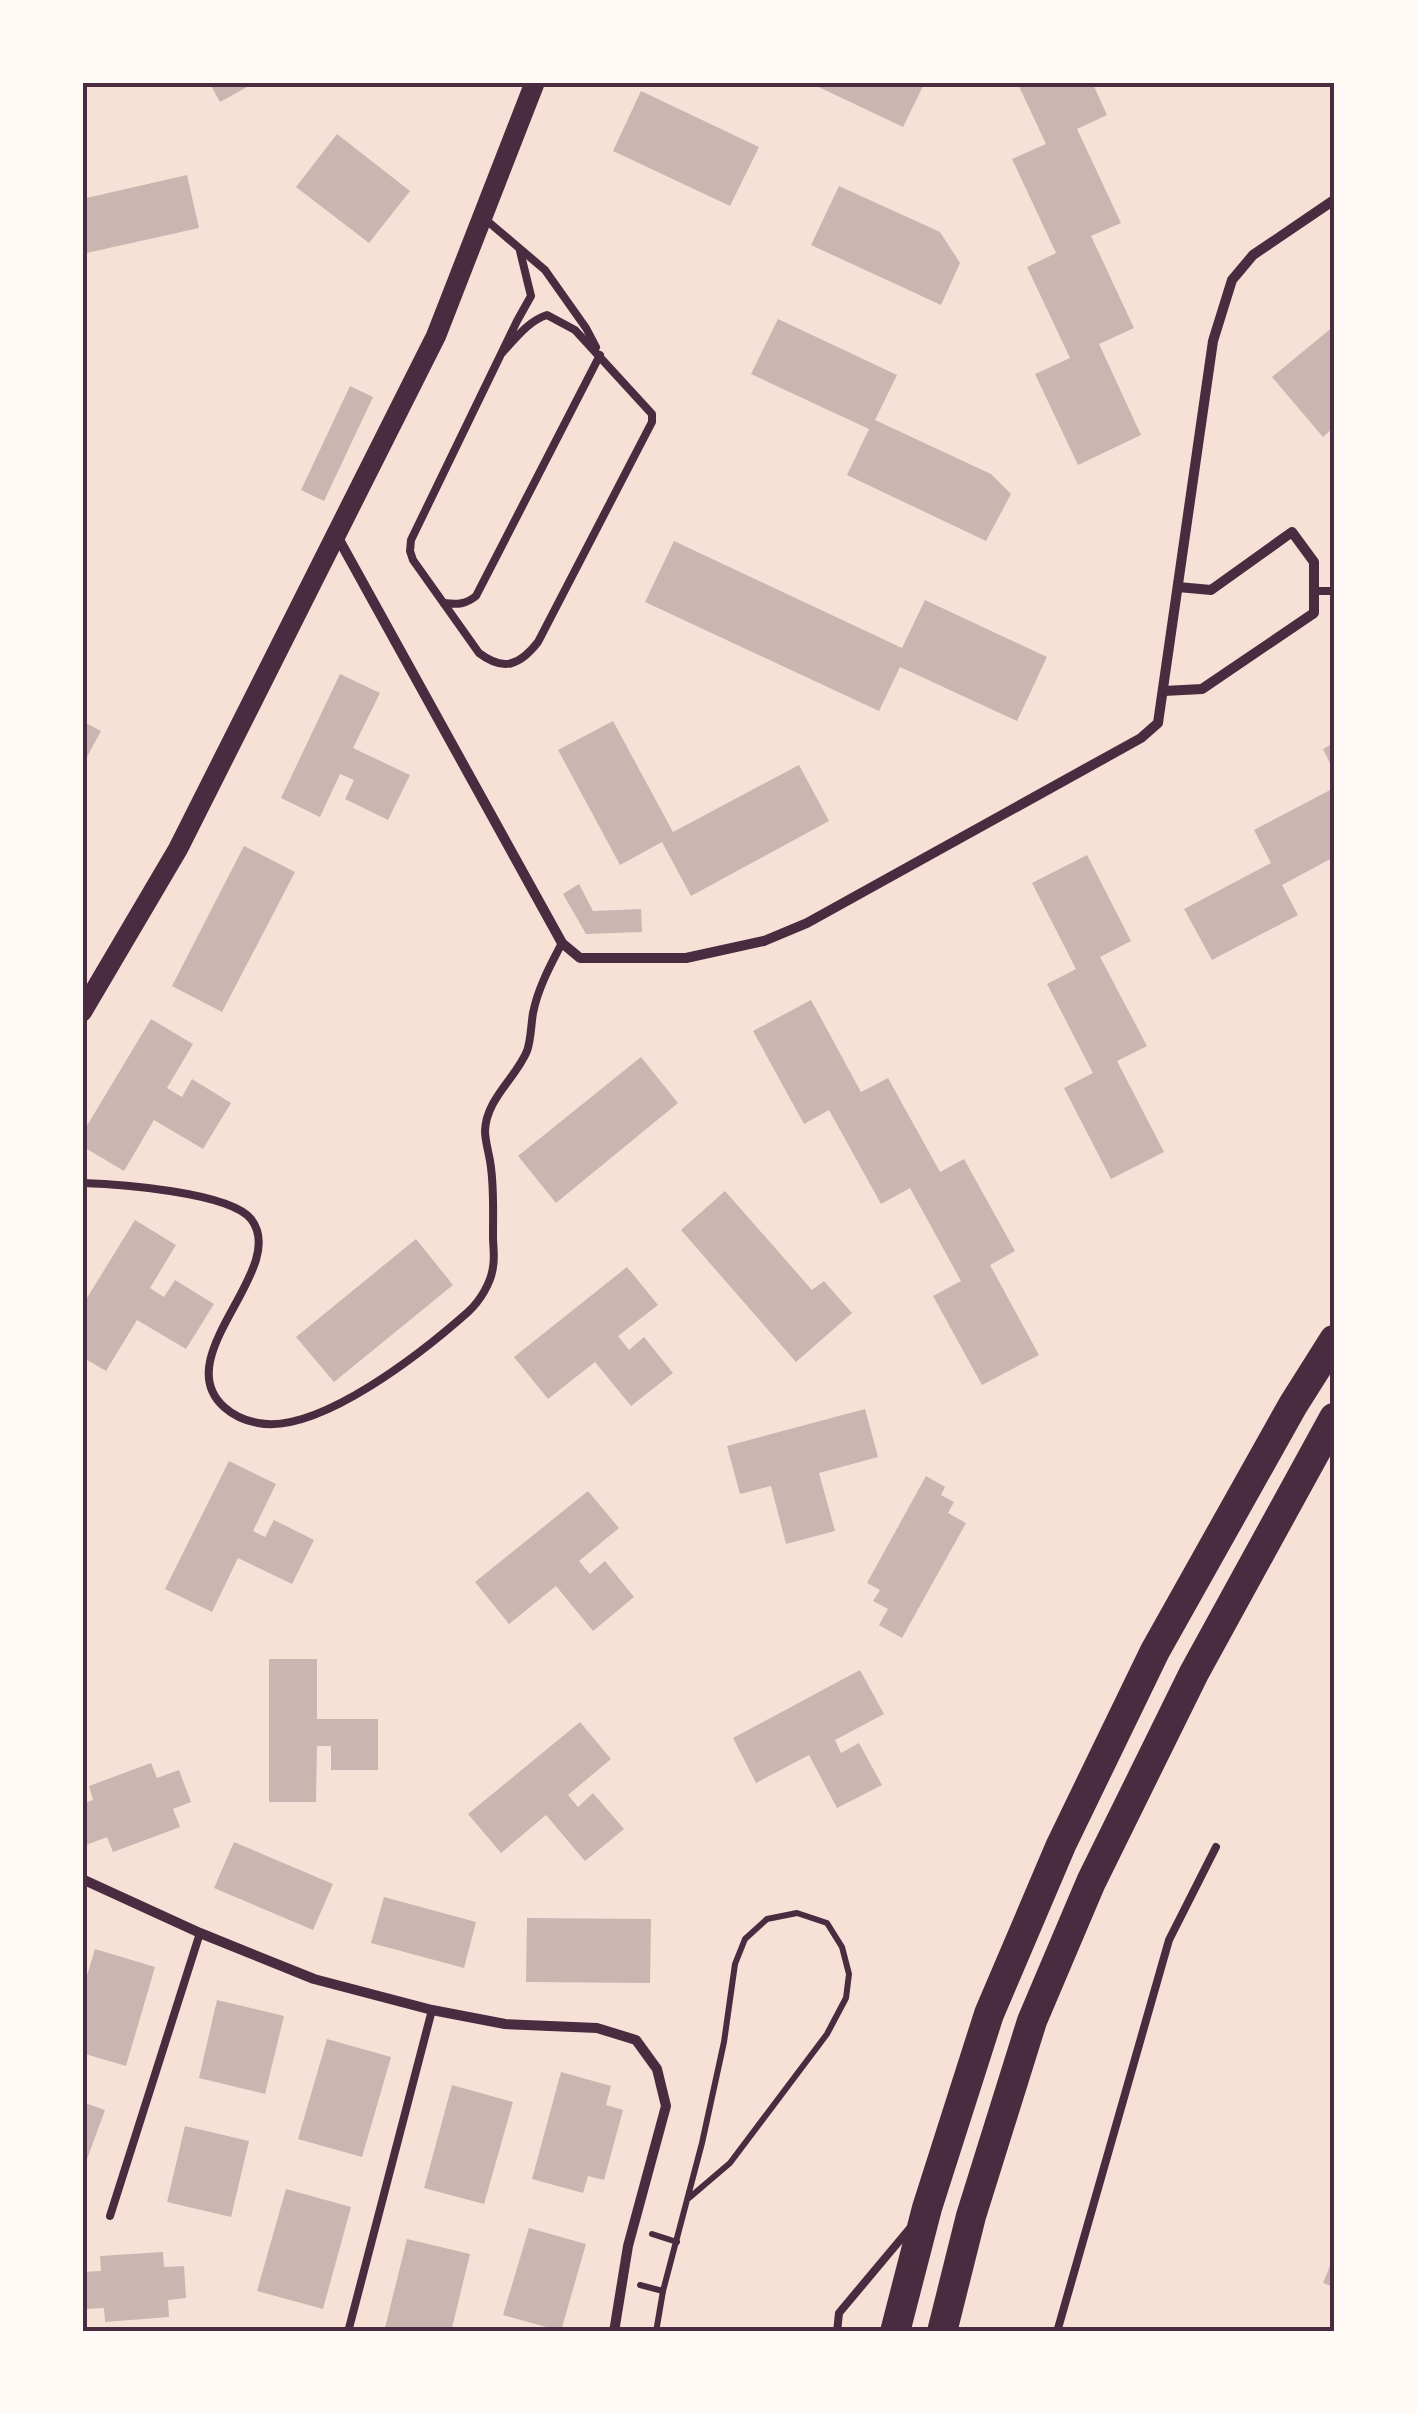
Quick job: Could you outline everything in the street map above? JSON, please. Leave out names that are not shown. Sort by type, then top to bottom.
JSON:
[{"type":"highway","points":[[895,2332],[927,2208],[989,2014],[1061,1845],[1155,1652],[1293,1405],[1334,1340]]},
{"type":"highway","points":[[942,2332],[970,2216],[1032,2022],[1091,1882],[1194,1673],[1334,1418]]},
{"type":"main road","points":[[82,1012],[178,849],[436,336],[535,82]]},
{"type":"street","points":[[336,535],[562,944],[580,958],[686,958],[764,942],[807,923],[1141,738],[1158,723],[1212,342],[1232,280],[1253,255],[1334,200]]},
{"type":"street","points":[[1164,691],[1202,690],[1314,613],[1314,562],[1292,532],[1211,590],[1178,588]]},
{"type":"street","points":[[82,1880],[314,1979],[504,2024],[597,2028],[636,2040],[657,2069],[666,2106],[628,2246],[614,2332]]},
{"type":"lane","points":[[482,217],[545,270],[600,355]]},
{"type":"lane","points":[[502,353],[526,328],[547,315],[576,330],[652,414],[652,422],[538,642],[527,657],[504,665],[479,653],[412,560],[410,551],[411,540],[502,353],[531,296],[520,251]]},
{"type":"lane","points":[[444,604],[457,605],[476,596],[600,355]]},
{"type":"lane","points":[[1314,591],[1334,591]]},
{"type":"lane","points":[[82,1183],[176,1192],[213,1200],[241,1209],[253,1221],[258,1236],[256,1258],[207,1370],[215,1398],[228,1411],[260,1424],[277,1424],[364,1392],[472,1309],[485,1290],[493,1268],[492,1178],[484,1134],[487,1116],[527,1050],[544,976],[562,944]]},
{"type":"lane","points":[[1057,2332],[1169,1940],[1216,1848]]},
{"type":"lane","points":[[110,2216],[200,1933]]},
{"type":"lane","points":[[348,2332],[432,2010]]},
{"type":"lane","points":[[837,2332],[840,2312],[927,2208]]},
{"type":"path","points":[[656,2332],[724,2042],[735,1964],[745,1939],[767,1919],[797,1913],[827,1923],[842,1947],[849,1974],[846,1998],[827,2034],[730,2162],[689,2198]]},
{"type":"path","points":[[652,2234],[676,2242]]},
{"type":"path","points":[[639,2285],[663,2291]]},
{"type":"building","points":[[209,82],[256,82],[220,102]]},
{"type":"building","points":[[808,82],[925,82],[903,127]]},
{"type":"building","points":[[1017,82],[1092,82],[1107,115],[1077,129],[1121,223],[1091,236],[1134,328],[1099,344],[1141,435],[1078,465],[1035,374],[1070,358],[1027,267],[1056,253],[1012,159],[1046,144]]},
{"type":"building","points":[[641,91],[759,147],[730,206],[613,151]]},
{"type":"building","points":[[337,134],[410,191],[369,243],[296,187]]},
{"type":"building","points":[[187,175],[199,228],[82,254],[82,199]]},
{"type":"building","points":[[839,186],[940,232],[960,263],[941,305],[811,245]]},
{"type":"building","points":[[778,319],[897,375],[875,420],[991,474],[1011,494],[986,541],[847,475],[869,429],[751,374]]},
{"type":"building","points":[[1334,326],[1334,427],[1323,437],[1272,377]]},
{"type":"building","points":[[350,386],[373,397],[324,501],[301,490]]},
{"type":"building","points":[[674,541],[902,648],[925,600],[1047,657],[1017,721],[900,667],[879,711],[645,602]]},
{"type":"building","points":[[340,674],[380,693],[353,748],[410,775],[388,820],[345,799],[354,780],[340,774],[320,817],[281,798]]},
{"type":"building","points":[[82,721],[101,731],[82,766]]},
{"type":"building","points":[[613,721],[673,832],[799,765],[829,821],[691,896],[662,842],[620,865],[558,750]]},
{"type":"building","points":[[1334,743],[1334,771],[1323,749]]},
{"type":"building","points":[[1334,788],[1334,857],[1282,885],[1298,915],[1212,960],[1184,909],[1271,863],[1254,830]]},
{"type":"building","points":[[244,846],[295,872],[222,1012],[172,986]]},
{"type":"building","points":[[1087,855],[1131,941],[1100,957],[1147,1046],[1117,1061],[1164,1152],[1111,1179],[1064,1088],[1093,1073],[1047,984],[1076,969],[1032,883]]},
{"type":"building","points":[[579,884],[593,911],[641,909],[642,932],[586,934],[563,894]]},
{"type":"building","points":[[811,1000],[861,1092],[888,1078],[940,1172],[964,1159],[1015,1251],[990,1265],[1039,1355],[982,1385],[933,1296],[961,1281],[910,1188],[881,1204],[829,1110],[804,1124],[753,1031]]},
{"type":"building","points":[[151,1019],[193,1044],[167,1088],[182,1097],[192,1079],[231,1103],[203,1149],[154,1120],[124,1171],[82,1146],[82,1134]]},
{"type":"building","points":[[641,1057],[678,1103],[556,1203],[518,1156]]},
{"type":"building","points":[[725,1191],[812,1290],[824,1281],[852,1313],[796,1362],[681,1230]]},
{"type":"building","points":[[135,1220],[176,1245],[150,1288],[164,1297],[175,1280],[214,1304],[186,1349],[137,1320],[106,1371],[82,1357],[82,1306]]},
{"type":"building","points":[[416,1239],[453,1285],[334,1382],[296,1337]]},
{"type":"building","points":[[627,1267],[658,1305],[618,1336],[629,1350],[644,1337],[673,1373],[631,1406],[595,1362],[548,1399],[514,1357]]},
{"type":"building","points":[[865,1409],[878,1457],[819,1473],[835,1531],[786,1544],[771,1486],[740,1494],[727,1446]]},
{"type":"building","points":[[229,1461],[276,1484],[253,1531],[265,1537],[274,1520],[314,1540],[292,1584],[238,1558],[212,1612],[165,1589]]},
{"type":"building","points":[[926,1476],[945,1487],[941,1495],[954,1502],[948,1513],[966,1523],[902,1638],[879,1625],[888,1609],[873,1601],[880,1590],[867,1583]]},
{"type":"building","points":[[588,1491],[619,1528],[579,1561],[590,1574],[605,1561],[634,1597],[593,1631],[556,1586],[509,1624],[475,1582]]},
{"type":"building","points":[[269,1659],[317,1659],[317,1719],[378,1719],[378,1770],[331,1770],[331,1746],[317,1746],[316,1802],[269,1802]]},
{"type":"building","points":[[860,1670],[884,1714],[835,1740],[841,1753],[859,1743],[882,1785],[837,1808],[809,1755],[756,1783],[733,1738]]},
{"type":"building","points":[[580,1722],[611,1759],[568,1795],[578,1807],[593,1793],[624,1829],[585,1861],[546,1815],[501,1853],[468,1814]]},
{"type":"building","points":[[151,1763],[157,1778],[179,1770],[191,1802],[173,1809],[180,1827],[113,1852],[107,1837],[86,1845],[82,1835],[82,1804],[93,1800],[89,1786]]},
{"type":"building","points":[[234,1842],[333,1884],[313,1930],[214,1888]]},
{"type":"building","points":[[384,1897],[476,1922],[464,1968],[371,1943]]},
{"type":"building","points":[[527,1918],[651,1919],[650,1983],[526,1982]]},
{"type":"building","points":[[95,1949],[155,1967],[126,2066],[82,2053],[82,1992]]},
{"type":"building","points":[[217,2000],[284,2016],[265,2094],[199,2078]]},
{"type":"building","points":[[327,2039],[391,2057],[362,2157],[298,2139]]},
{"type":"building","points":[[561,2072],[611,2086],[606,2105],[623,2110],[604,2180],[588,2176],[583,2193],[532,2179]]},
{"type":"building","points":[[452,2085],[513,2102],[484,2204],[424,2188]]},
{"type":"building","points":[[82,2102],[105,2110],[83,2170],[82,2170]]},
{"type":"building","points":[[185,2126],[249,2141],[231,2217],[167,2202]]},
{"type":"building","points":[[286,2189],[351,2207],[323,2309],[257,2291]]},
{"type":"building","points":[[529,2228],[586,2244],[561,2331],[503,2315]]},
{"type":"building","points":[[407,2239],[470,2254],[451,2332],[384,2332]]},
{"type":"building","points":[[163,2252],[164,2267],[184,2266],[186,2298],[168,2300],[169,2317],[105,2322],[104,2308],[82,2309],[82,2272],[101,2271],[100,2256]]},
{"type":"building","points":[[1334,2256],[1334,2287],[1323,2283]]}]
